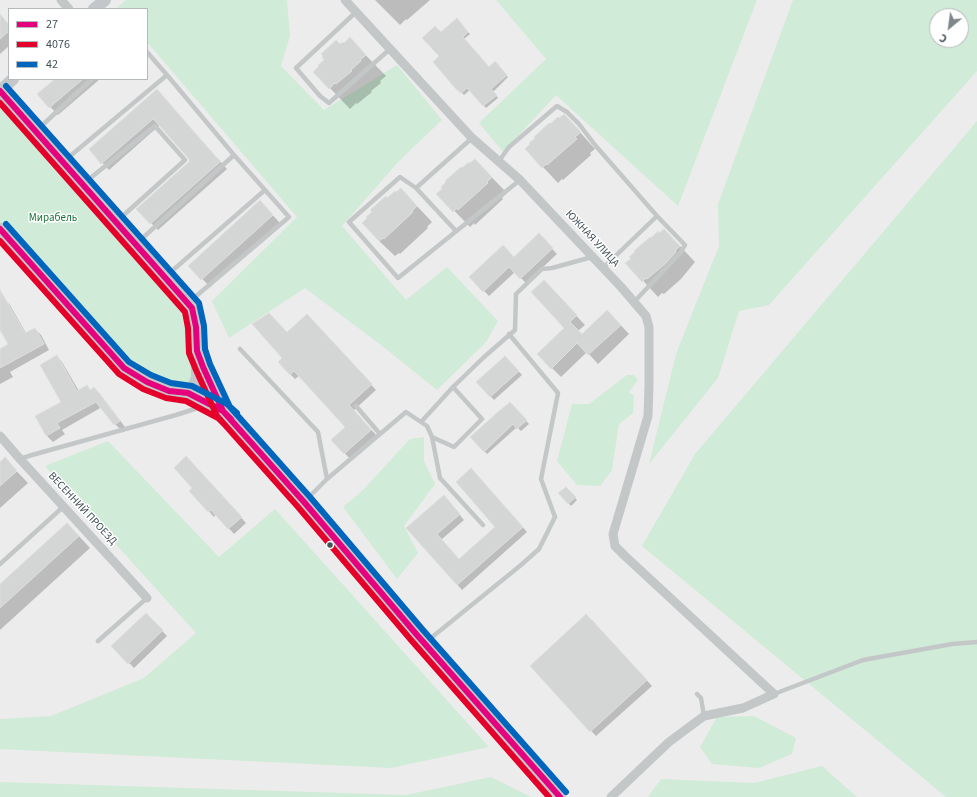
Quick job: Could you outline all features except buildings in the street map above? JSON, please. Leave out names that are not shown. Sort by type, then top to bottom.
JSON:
[{"type":"street","points":[[61,0],[68,8]]},
{"type":"street","name":"ЮЖНАЯ УЛИЦА","points":[[345,0],[472,138],[520,180],[646,316],[649,327],[648,416],[613,534],[615,546],[774,694]]},
{"type":"street","points":[[12,80],[0,91],[192,308],[196,327],[197,377],[194,385],[188,393]]},
{"type":"street","points":[[0,229],[124,368],[146,382],[169,391],[188,393],[223,411],[304,502],[424,644],[520,750],[560,797]]},
{"type":"street","points":[[197,351],[223,411]]},
{"type":"street","name":"ВЕСЕННИЙ ПРОЕЗД","points":[[1,440],[147,598]]},
{"type":"street","points":[[611,797],[669,742],[704,716],[743,708],[774,694]]},
{"type":"lane","points":[[356,12],[296,68],[320,96],[329,103],[390,49]]},
{"type":"lane","points":[[148,53],[234,155],[289,217],[188,303]]},
{"type":"lane","points":[[63,162],[168,75]]},
{"type":"lane","points":[[36,131],[91,80]]},
{"type":"lane","points":[[499,161],[509,148],[557,106],[567,112],[579,124],[595,145],[657,216],[685,245],[681,252],[634,302]]},
{"type":"lane","points":[[83,184],[155,126],[186,160],[116,222]]},
{"type":"lane","points":[[416,188],[472,138]]},
{"type":"lane","points":[[136,244],[234,155]]},
{"type":"lane","points":[[456,231],[416,188],[400,177],[349,222],[398,278],[520,180]]},
{"type":"lane","points":[[165,277],[265,190]]},
{"type":"lane","points":[[603,268],[657,216]]},
{"type":"lane","points":[[421,422],[453,387],[515,330],[516,294],[542,269],[552,268],[592,257]]},
{"type":"lane","points":[[424,644],[539,549],[555,518],[541,479],[558,393],[509,334]]},
{"type":"lane","points":[[240,349],[318,432],[327,479]]},
{"type":"lane","points":[[432,437],[454,446],[482,419],[453,387]]},
{"type":"lane","points":[[20,459],[211,404]]},
{"type":"lane","points":[[356,406],[380,434]]},
{"type":"lane","points":[[304,502],[327,479],[406,412],[427,426],[432,437],[440,478],[483,525]]},
{"type":"lane","points":[[0,564],[63,507]]},
{"type":"lane","points":[[98,641],[147,598]]},
{"type":"lane","points":[[774,694],[864,660],[952,644],[977,642]]},
{"type":"lane","points":[[697,694],[701,698],[704,716]]},
{"type":"green space","points":[[126,0],[287,0],[290,36],[281,66],[324,110],[397,65],[442,120],[399,161],[342,226],[406,300],[447,267],[498,321],[486,342],[437,390],[381,345],[305,288],[229,338],[212,301],[297,217],[148,43],[148,8],[118,7]]},
{"type":"green space","points":[[496,0],[757,0],[678,206],[556,95],[503,152],[479,123],[546,59]]},
{"type":"green space","points":[[793,0],[977,0],[977,71],[769,305],[739,311],[718,378],[649,464],[676,354],[719,246],[718,204]]},
{"type":"green space","name":"Мирабель","points":[[0,91],[192,308],[197,351],[188,393],[124,368],[0,229]]},
{"type":"green space","points":[[977,121],[977,797],[946,797],[642,546],[695,454]]},
{"type":"green space","points":[[627,375],[634,375],[638,380],[629,392],[634,396],[633,413],[619,424],[612,470],[600,486],[577,485],[557,461],[572,404],[589,404]]},
{"type":"green space","points":[[424,437],[424,461],[435,484],[404,526],[418,553],[397,579],[343,507],[362,491],[410,439]]},
{"type":"green space","points":[[108,441],[219,557],[275,509],[489,747],[391,768],[0,749],[0,719],[51,716],[144,678],[196,633],[45,466]]},
{"type":"green space","points":[[754,716],[796,738],[792,754],[759,768],[712,764],[700,747],[717,717]]},
{"type":"green space","points":[[822,766],[857,797],[648,797],[661,779],[754,783]]},
{"type":"green space","points":[[491,777],[531,797],[0,797],[0,782],[406,795]]},
{"type":"transit line","name":"42","points":[[6,86],[199,303],[204,326],[205,349],[210,364],[230,407],[310,497],[423,630],[566,792]]},
{"type":"transit line","name":"27","points":[[0,91],[192,308],[196,327],[197,351],[223,411],[560,797]]},
{"type":"transit line","name":"4076","points":[[0,103],[185,312],[188,328],[189,353],[217,416],[298,507],[411,640],[549,797]]},
{"type":"transit line","name":"42","points":[[6,224],[129,362],[151,375],[171,383],[192,386],[227,404],[237,413]]},
{"type":"transit line","name":"27","points":[[0,229],[124,368],[147,382],[169,391],[188,393],[223,411],[231,419]]},
{"type":"transit line","name":"4076","points":[[0,241],[119,374],[143,389],[166,398],[186,401],[218,418],[225,425]]}]
